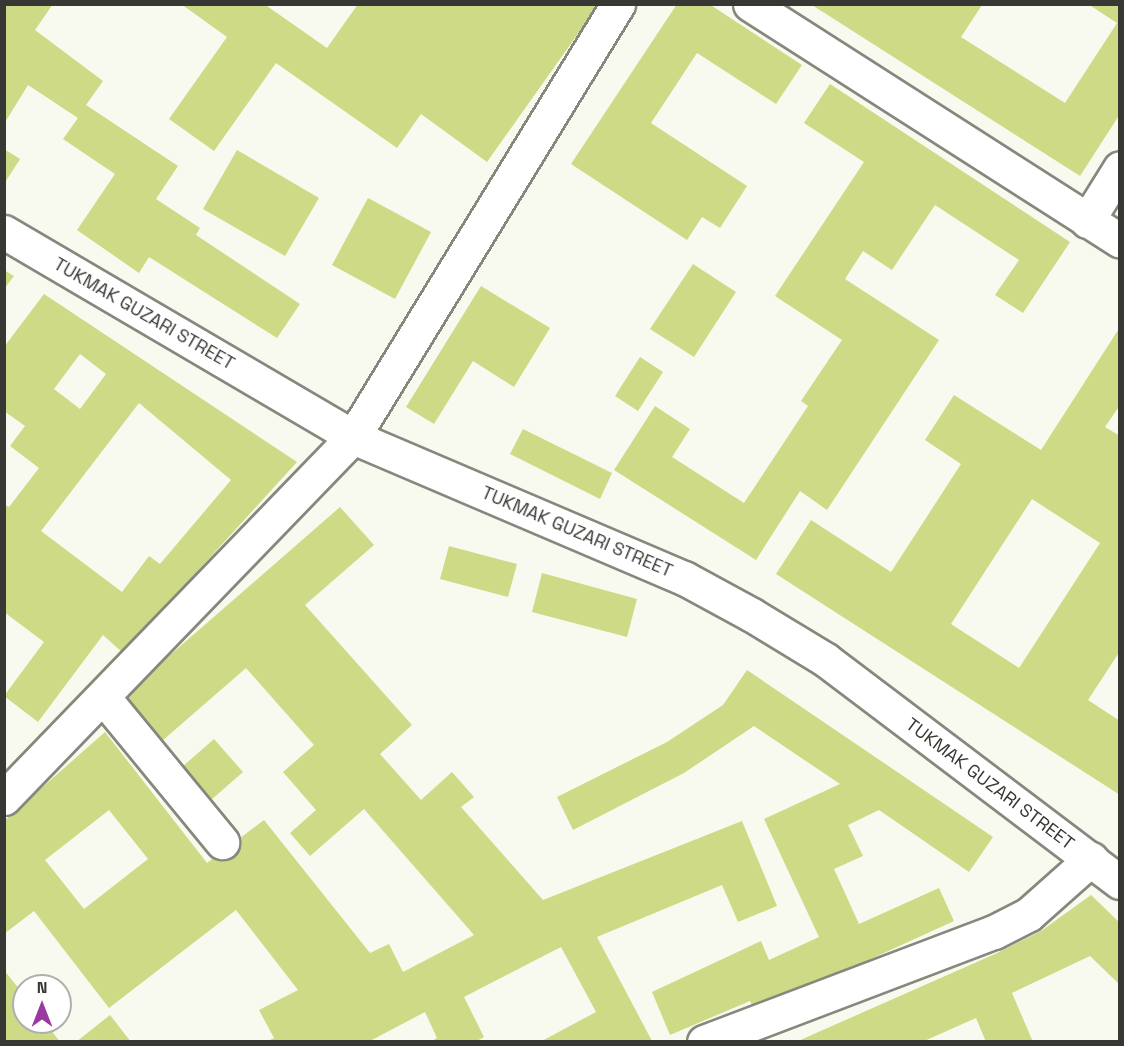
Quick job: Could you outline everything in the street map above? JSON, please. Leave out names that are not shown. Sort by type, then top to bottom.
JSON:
[{"type":"street","points":[[4,798],[353,437],[618,4]]},
{"type":"street","points":[[750,4],[1119,241]]},
{"type":"street","points":[[1087,220],[1119,168]]},
{"type":"street","name":"TUKMAK GUZARI STREET","points":[[4,232],[353,437],[684,578],[752,615],[826,660],[1119,882]]},
{"type":"street","points":[[104,697],[222,842]]},
{"type":"street","points":[[704,1041],[994,932],[1029,914],[1090,859]]},
{"type":"building","points":[[4,4],[53,4],[35,30],[103,81],[86,105],[178,166],[156,199],[200,228],[196,235],[300,304],[277,338],[149,257],[139,273],[77,230],[115,174],[63,139],[78,118],[28,85],[4,124]]},
{"type":"building","points":[[181,4],[264,4],[327,48],[358,4],[599,4],[487,162],[421,114],[397,148],[276,63],[214,151],[169,119],[227,37]]},
{"type":"building","points":[[677,4],[709,4],[802,65],[776,104],[697,53],[651,123],[747,186],[720,228],[702,217],[687,240],[571,164]]},
{"type":"building","points":[[1088,4],[1120,4],[1120,114],[1080,176],[812,5],[982,5],[961,37],[1065,103],[1117,23]]},
{"type":"building","points":[[830,84],[1070,242],[1023,313],[995,295],[1019,260],[935,205],[892,270],[863,251],[845,279],[939,340],[827,510],[800,491],[756,560],[614,470],[655,406],[690,429],[672,457],[744,503],[808,406],[801,401],[842,340],[775,296],[864,162],[804,123]]},
{"type":"building","points":[[4,149],[20,159],[4,184]]},
{"type":"building","points":[[237,150],[319,198],[285,256],[203,209]]},
{"type":"building","points":[[368,198],[431,232],[395,299],[332,265]]},
{"type":"building","points":[[693,264],[736,292],[694,357],[650,329]]},
{"type":"building","points":[[4,270],[14,276],[4,289]]},
{"type":"building","points":[[481,286],[550,328],[514,387],[473,361],[434,424],[406,407]]},
{"type":"building","points":[[44,294],[297,462],[123,653],[103,635],[38,722],[4,696],[44,642],[4,612],[4,504],[9,507],[39,468],[10,446],[25,426],[4,411],[4,347]],"holes":[[[80,354],[106,374],[80,409],[54,389]],[[139,403],[231,480],[160,564],[149,556],[122,592],[41,531]]]},
{"type":"building","points":[[1120,327],[1120,405],[1105,427],[1120,436],[1120,651],[1088,700],[1120,721],[1120,795],[776,574],[811,520],[891,572],[961,464],[925,440],[954,395],[1041,450]],"holes":[[[1032,499],[1100,543],[1019,668],[951,624]]]},
{"type":"building","points":[[640,357],[663,372],[638,411],[615,396]]},
{"type":"building","points":[[523,429],[612,473],[600,499],[510,454]]},
{"type":"building","points":[[340,507],[374,545],[305,605],[412,725],[380,754],[421,800],[452,772],[474,797],[461,807],[543,900],[742,821],[777,906],[738,922],[722,885],[597,937],[652,1041],[540,1042],[596,1012],[561,947],[464,997],[484,1037],[475,1042],[430,1042],[437,1038],[425,1012],[368,1042],[266,1042],[274,1038],[259,1010],[298,990],[236,910],[109,1008],[34,911],[4,934],[4,821],[105,732],[207,863],[264,820],[370,953],[389,944],[403,972],[474,935],[364,809],[310,856],[290,833],[316,810],[283,772],[314,745],[246,668],[162,741],[123,696]],"holes":[[[109,810],[148,859],[84,909],[45,860]]]},
{"type":"building","points":[[449,546],[517,564],[508,597],[440,579]]},
{"type":"building","points":[[542,573],[637,599],[627,637],[532,612]]},
{"type":"building","points":[[747,670],[993,837],[969,872],[879,810],[848,825],[863,856],[834,869],[859,924],[939,888],[954,921],[755,1012],[750,1001],[670,1035],[652,992],[761,941],[769,960],[819,937],[764,819],[840,784],[754,726],[684,773],[573,830],[557,797],[667,742],[723,705]]},
{"type":"building","points":[[214,739],[243,772],[211,800],[182,767]]},
{"type":"building","points":[[1091,895],[1120,923],[1120,985],[1090,956],[1012,993],[1033,1042],[986,1042],[976,1018],[922,1042],[798,1041],[995,954],[1041,931]]},
{"type":"building","points":[[4,970],[12,980],[12,1034],[54,1034],[60,1042],[4,1042]]},
{"type":"building","points":[[110,1015],[131,1042],[76,1042]]}]
